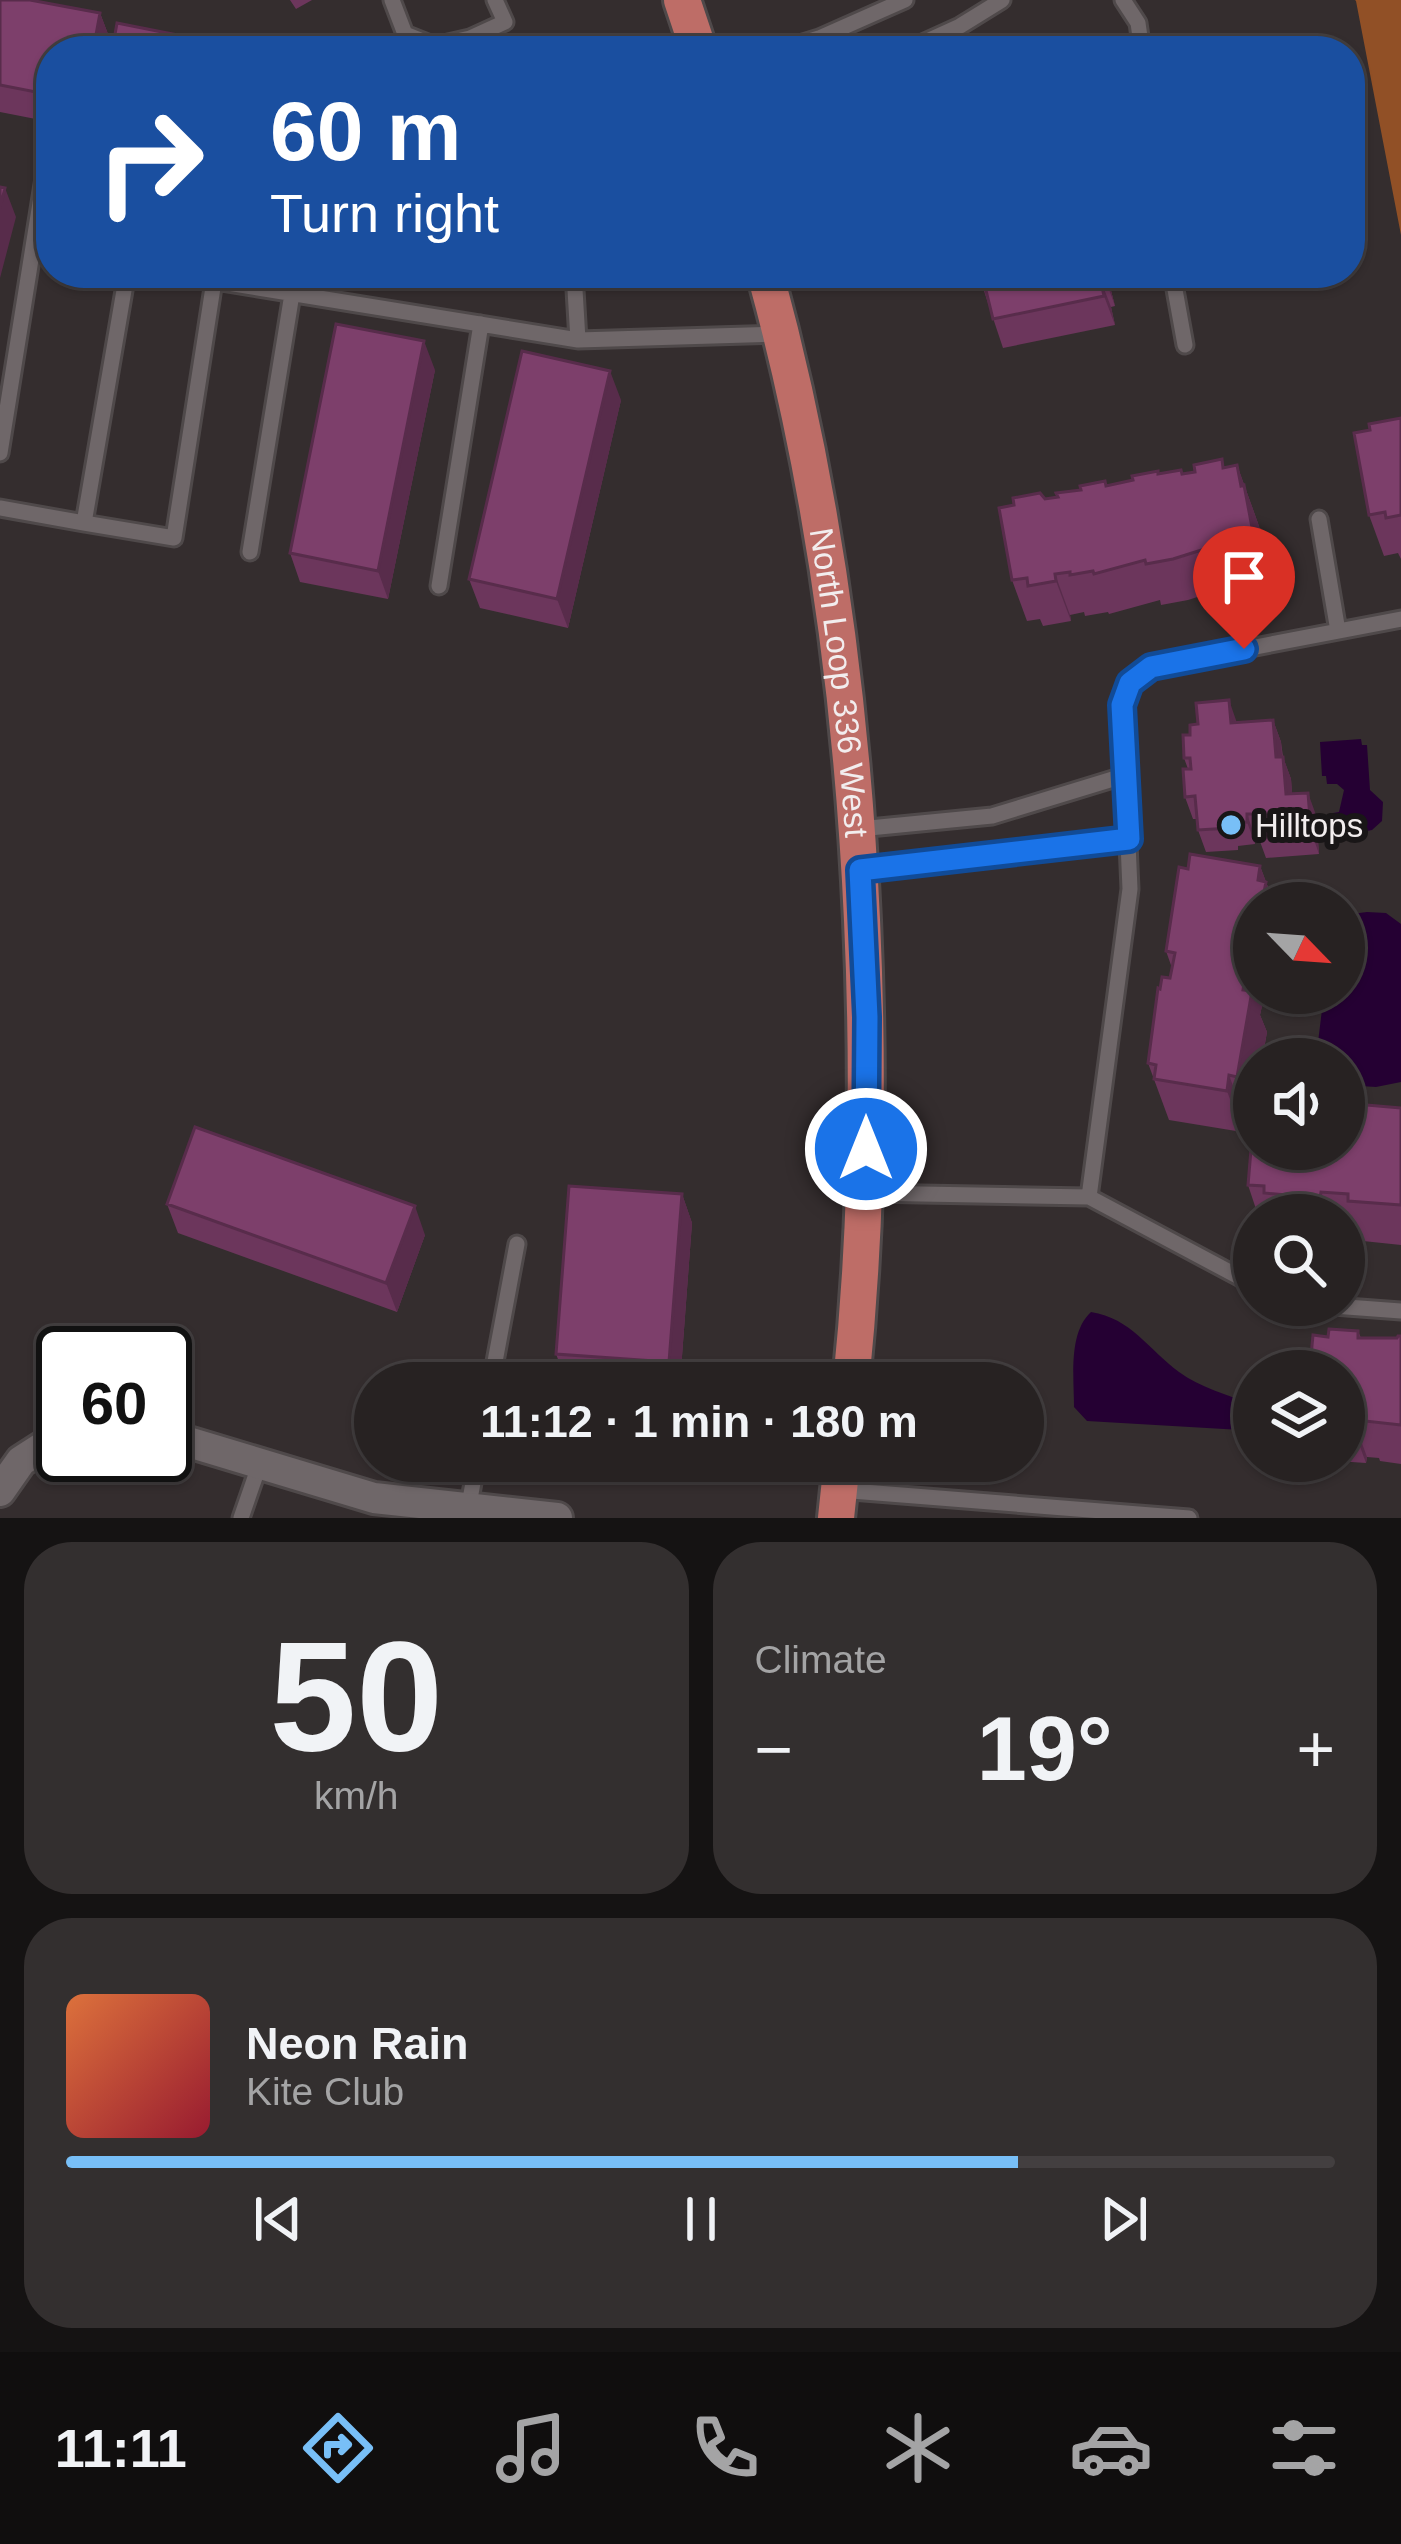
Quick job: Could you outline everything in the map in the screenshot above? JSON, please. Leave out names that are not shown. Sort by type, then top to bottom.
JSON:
[{"type":"main road","points":[[682,0],[694,36]]},
{"type":"main road","name":"North Loop 336 West","points":[[769,288],[819,505],[843,670],[858,829],[867,1017],[866,1193],[853,1362]]},
{"type":"street","points":[[192,1443],[374,1498],[556,1518]]},
{"type":"street","points":[[0,1491],[20,1461],[36,1451]]},
{"type":"lane","points":[[392,0],[410,36]]},
{"type":"lane","points":[[474,36],[505,22],[495,0]]},
{"type":"lane","points":[[823,36],[904,0]]},
{"type":"lane","points":[[938,36],[1002,0]]},
{"type":"lane","points":[[1123,0],[1138,23],[1140,36]]},
{"type":"lane","points":[[0,453],[36,227]]},
{"type":"lane","points":[[32,251],[36,252]]},
{"type":"lane","points":[[84,523],[124,288]]},
{"type":"lane","points":[[0,508],[174,538],[213,288]]},
{"type":"lane","points":[[275,288],[578,340],[782,334]]},
{"type":"lane","points":[[575,288],[578,340]]},
{"type":"lane","points":[[1175,288],[1185,345]]},
{"type":"lane","points":[[250,552],[292,294]]},
{"type":"lane","points":[[440,586],[482,324]]},
{"type":"lane","points":[[1319,519],[1338,631]]},
{"type":"lane","points":[[1089,1197],[1130,889],[1122,705],[1130,683],[1151,667],[1401,619]]},
{"type":"lane","points":[[858,829],[992,816],[1126,775]]},
{"type":"lane","points":[[860,870],[1129,839]]},
{"type":"lane","points":[[866,1193],[1089,1197],[1233,1274]]},
{"type":"lane","points":[[495,1362],[517,1244]]},
{"type":"lane","points":[[1365,1308],[1401,1311]]},
{"type":"lane","points":[[241,1518],[260,1463]]},
{"type":"lane","points":[[468,1510],[473,1482]]},
{"type":"lane","points":[[839,1490],[1190,1518]]},
{"type":"shaded area","points":[[1401,0],[1401,235],[1365,36],[1356,1]]},
{"type":"shaded area","points":[[1361,739],[1367,745],[1370,790],[1383,802],[1382,821],[1372,830],[1343,833],[1333,813],[1339,812],[1344,790],[1327,784],[1322,776],[1320,742]]},
{"type":"shaded area","points":[[1365,912],[1386,913],[1401,924],[1401,1082],[1376,1087],[1365,1086],[1365,1038],[1319,1038],[1321,1014],[1365,1014]]},
{"type":"shaded area","points":[[1091,1312],[1117,1321],[1187,1378],[1233,1398],[1233,1430],[1087,1421],[1074,1407],[1076,1344]]},
{"type":"building","points":[[0,0],[30,0],[100,13],[96,36],[36,36],[36,92],[0,85]]},
{"type":"building","points":[[117,23],[182,36],[115,36]]},
{"type":"building","points":[[985,288],[1102,288],[1104,296],[993,319]]},
{"type":"building","points":[[336,324],[424,341],[378,571],[290,553]]},
{"type":"building","points":[[522,351],[610,371],[557,599],[469,579]]},
{"type":"building","points":[[1401,418],[1401,515],[1369,515],[1354,433],[1370,430],[1369,424]]},
{"type":"building","points":[[1222,459],[1223,468],[1237,465],[1244,485],[1254,538],[1238,541],[1239,549],[1210,555],[1208,548],[1094,574],[1055,574],[1056,581],[1028,586],[1027,578],[1012,580],[999,508],[1014,505],[1013,498],[1040,493],[1045,499],[1058,497],[1056,493],[1081,490],[1080,486],[1105,481],[1106,486],[1158,471],[1195,472],[1194,465]]},
{"type":"building","points":[[1229,700],[1231,723],[1273,720],[1286,794],[1308,793],[1311,831],[1258,835],[1256,814],[1247,814],[1247,822],[1230,823],[1230,828],[1198,830],[1195,796],[1185,797],[1183,769],[1191,769],[1190,758],[1184,758],[1183,735],[1190,735],[1190,725],[1198,724],[1196,703]]},
{"type":"building","points":[[1190,854],[1260,866],[1258,880],[1266,882],[1233,882],[1233,1014],[1248,1014],[1244,1038],[1233,1038],[1233,1076],[1229,1075],[1227,1091],[1154,1079],[1156,1065],[1148,1063],[1158,988],[1162,977],[1170,978],[1175,953],[1166,951],[1179,867],[1188,869]]},
{"type":"building","points":[[1365,1105],[1401,1108],[1401,1205],[1365,1202],[1365,1194],[1275,1194],[1264,1193],[1264,1186],[1248,1185],[1249,1170],[1365,1170]]},
{"type":"building","points":[[195,1127],[415,1206],[386,1283],[167,1204]]},
{"type":"building","points":[[569,1186],[682,1194],[669,1362],[556,1354]]},
{"type":"building","points":[[1329,1329],[1358,1331],[1358,1338],[1401,1336],[1401,1425],[1365,1421],[1365,1350],[1312,1350],[1313,1335],[1328,1337]]},
{"type":"place","name":"Hilltops","points":[[1231,825]]},
{"type":"route","points":[[866,1149],[867,1017],[860,870],[1129,839],[1122,705],[1130,683],[1151,667],[1244,649]]}]
